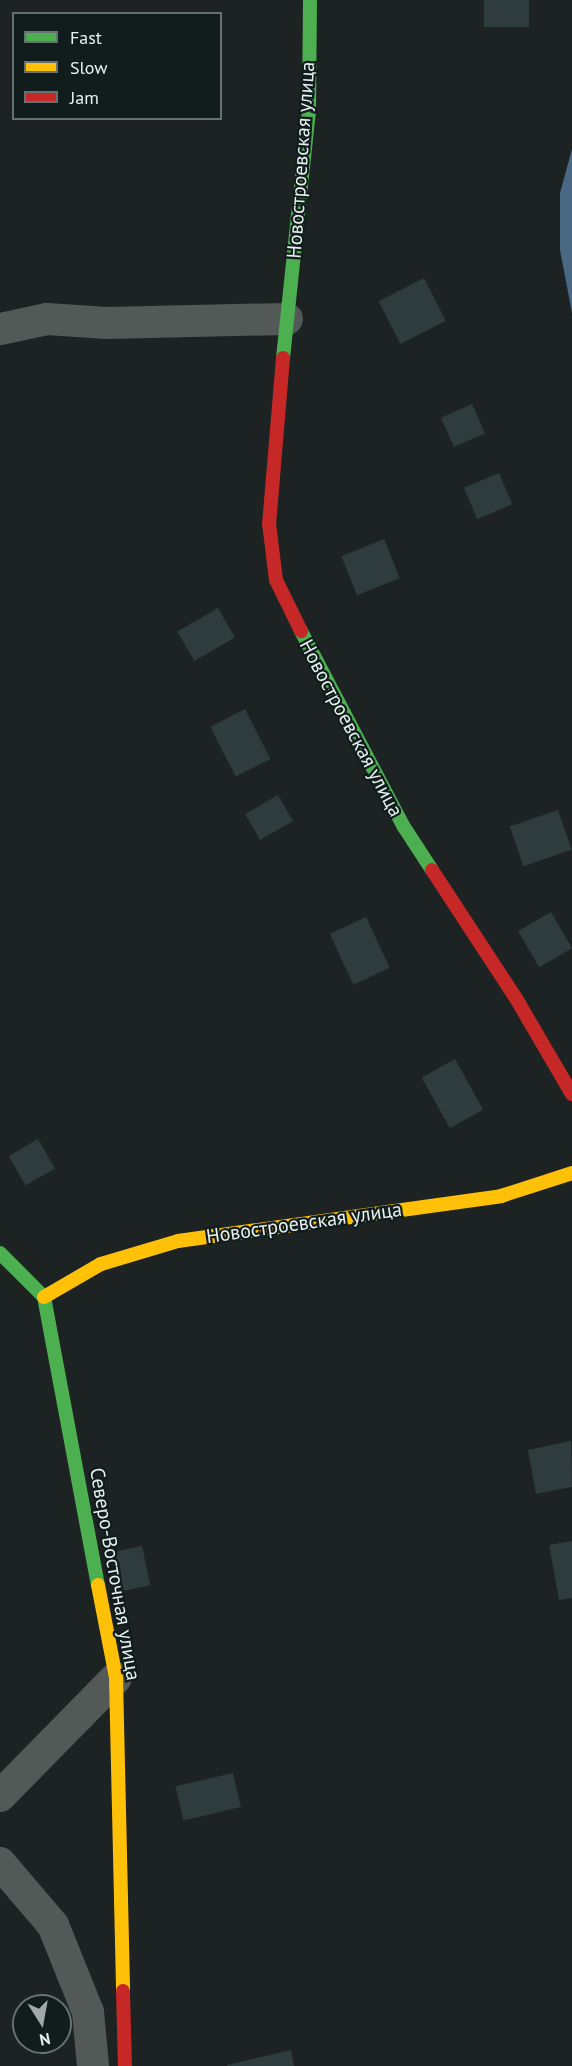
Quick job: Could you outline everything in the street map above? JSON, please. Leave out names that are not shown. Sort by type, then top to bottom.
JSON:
[{"type":"street","name":"Новостроевская улица","points":[[310,0],[309,112],[287,319],[269,523],[276,580],[305,640],[404,827],[517,1000],[572,1094]]},
{"type":"street","points":[[0,329],[47,319],[107,323],[287,319]]},
{"type":"street","name":"Новостроевская улица","points":[[44,1297],[101,1264],[178,1241],[501,1196],[572,1173]]},
{"type":"street","points":[[0,1253],[44,1297]]},
{"type":"street","name":"Северо-Восточная улица","points":[[44,1297],[116,1678],[125,2066]]},
{"type":"street","points":[[0,1796],[116,1678]]},
{"type":"street","points":[[0,1863],[53,1925],[88,2012],[93,2066]]},
{"type":"water","points":[[572,149],[572,313],[560,250],[560,193]]},
{"type":"building","points":[[484,0],[529,0],[529,27],[484,27]]},
{"type":"building","points":[[424,278],[446,321],[400,344],[379,301]]},
{"type":"building","points":[[472,404],[485,433],[454,447],[441,418]]},
{"type":"building","points":[[499,473],[512,504],[477,519],[464,488]]},
{"type":"building","points":[[384,539],[400,578],[357,595],[341,556]]},
{"type":"building","points":[[218,608],[235,637],[194,661],[177,632]]},
{"type":"building","points":[[245,709],[270,759],[236,777],[210,727]]},
{"type":"building","points":[[278,795],[293,821],[260,840],[245,814]]},
{"type":"building","points":[[558,810],[572,850],[523,866],[510,827]]},
{"type":"building","points":[[551,912],[572,948],[539,967],[518,931]]},
{"type":"building","points":[[366,917],[390,968],[353,985],[330,934]]},
{"type":"building","points":[[455,1059],[483,1110],[450,1128],[422,1077]]},
{"type":"building","points":[[38,1139],[55,1168],[26,1185],[9,1156]]},
{"type":"building","points":[[571,1441],[572,1487],[536,1494],[528,1450]]},
{"type":"building","points":[[572,1541],[572,1598],[559,1600],[549,1545]]},
{"type":"building","points":[[142,1546],[150,1585],[123,1591],[115,1552]]},
{"type":"building","points":[[233,1773],[241,1807],[183,1820],[176,1786]]},
{"type":"building","points":[[291,2050],[294,2066],[227,2066],[227,2065]]},
{"type":"traffic: fast","points":[[283,358],[309,112],[310,0]]},
{"type":"traffic: fast","points":[[301,631],[404,827],[432,870]]},
{"type":"traffic: fast","points":[[0,1253],[44,1297],[98,1585]]},
{"type":"traffic: slow","points":[[44,1297],[101,1264],[178,1241],[501,1196],[572,1173]]},
{"type":"traffic: slow","points":[[98,1585],[116,1678],[123,1991]]},
{"type":"traffic: jam","points":[[283,358],[269,523],[276,580],[301,631]]},
{"type":"traffic: jam","points":[[432,870],[517,1000],[572,1094]]},
{"type":"traffic: jam","points":[[123,1991],[125,2066]]}]
